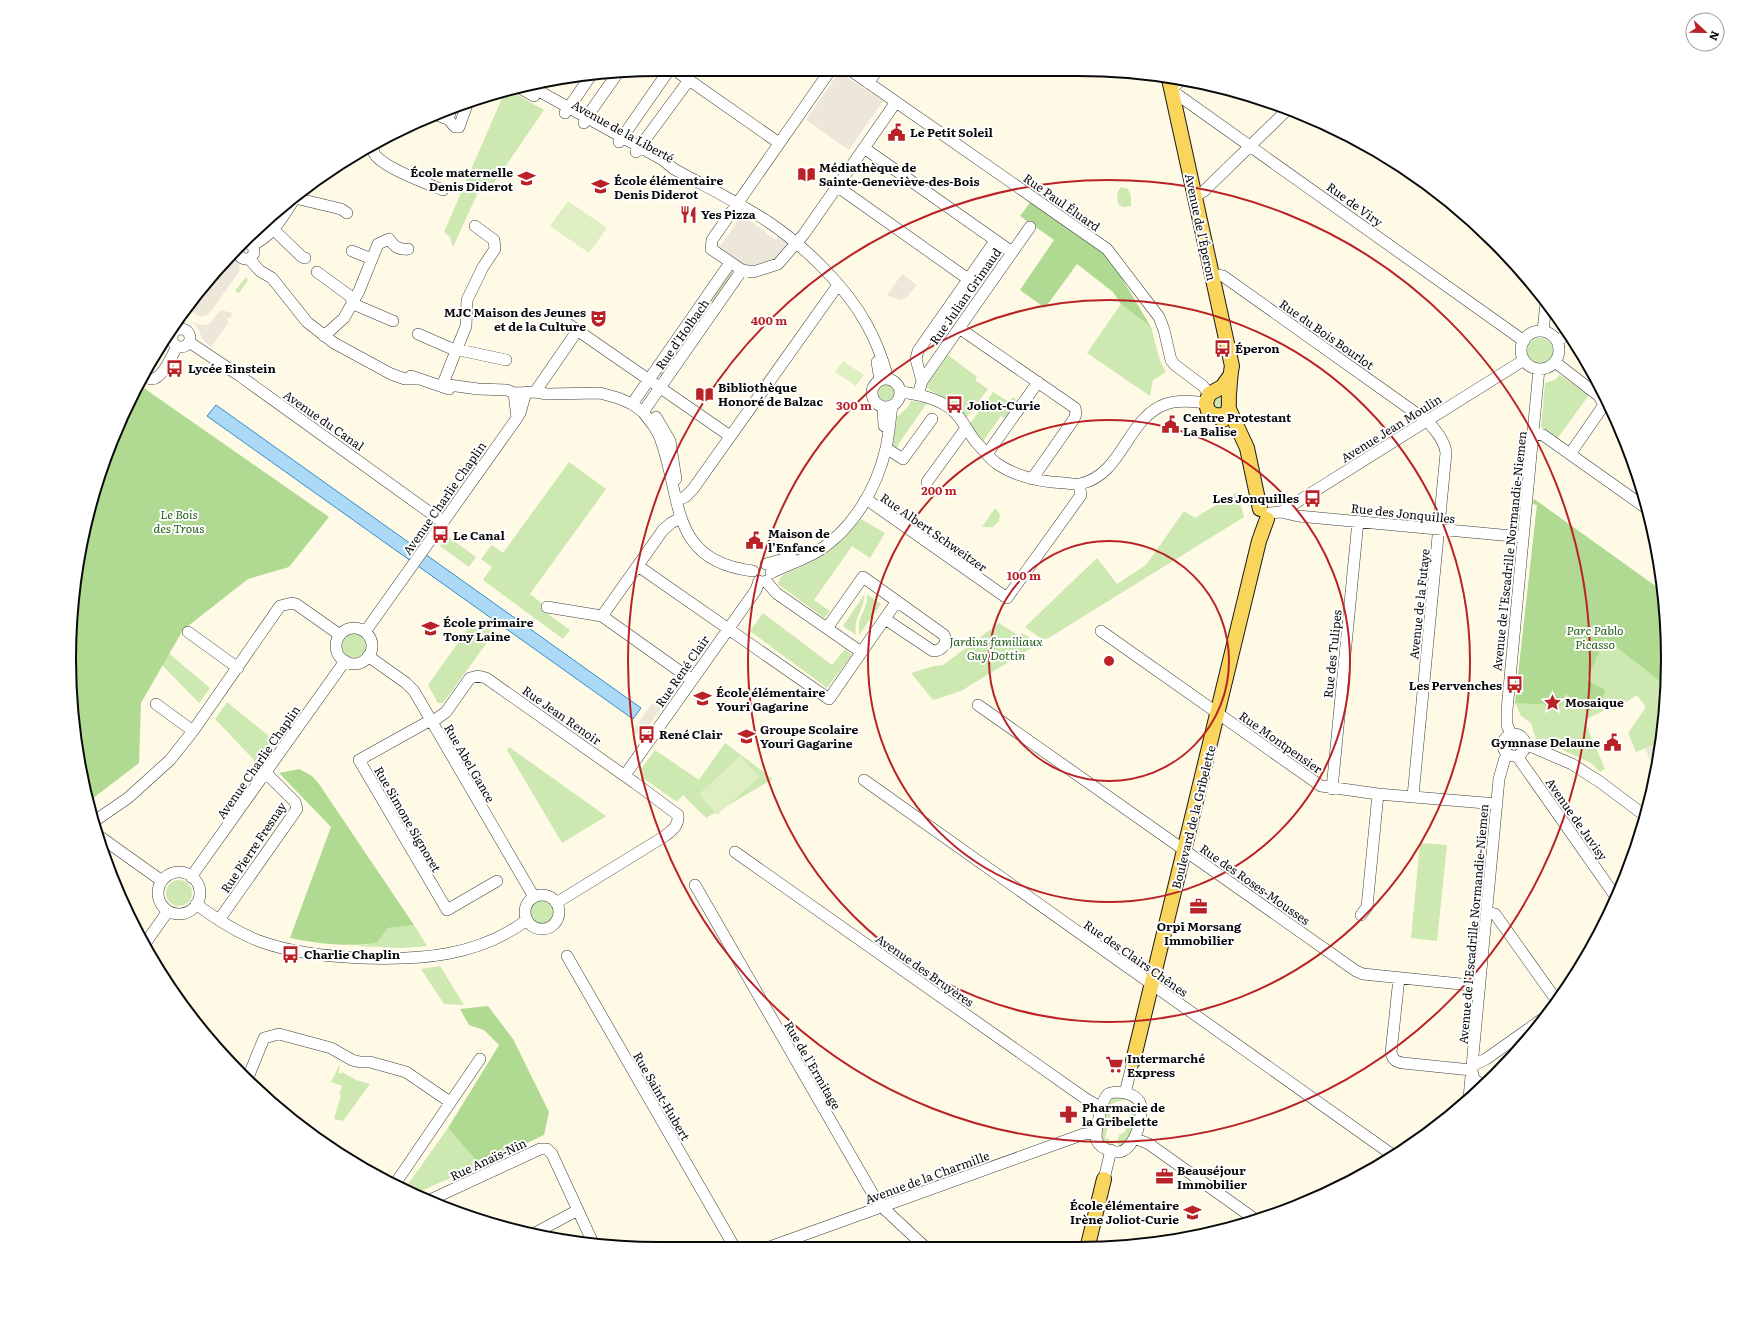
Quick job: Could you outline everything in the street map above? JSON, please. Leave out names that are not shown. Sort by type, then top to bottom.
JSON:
[{"type":"main road","name":"Avenue de l'Éperon","points":[[1173,84],[1194,197],[1231,360],[1230,376],[1218,399],[1238,430],[1247,448],[1268,514]]},
{"type":"main road","points":[[1218,399],[1223,414],[1215,415],[1238,430]]},
{"type":"main road","name":"Boulevard de la Gribelette","points":[[1133,1061],[1259,541],[1268,514]]},
{"type":"main road","points":[[1089,1242],[1104,1179]]},
{"type":"street","points":[[620,140],[666,76]]},
{"type":"street","points":[[826,76],[712,240],[710,246],[711,249],[742,270],[753,272],[778,264],[796,244],[838,187],[896,102]]},
{"type":"street","name":"Rue Paul Éluard","points":[[858,76],[1107,249],[1159,317],[1164,330],[1171,360],[1175,365],[1218,399]]},
{"type":"street","points":[[868,83],[873,76]]},
{"type":"street","points":[[638,150],[684,77],[779,143]]},
{"type":"street","points":[[585,120],[614,78]]},
{"type":"street","points":[[567,110],[587,81]]},
{"type":"street","name":"Rue de Viry","points":[[1175,84],[1250,146],[1524,341]]},
{"type":"street","name":"Avenue de la Liberté","points":[[535,89],[567,110],[638,150],[663,160],[667,167],[686,178],[738,204],[768,222],[796,244],[858,309],[868,326],[884,379],[896,381],[901,392]]},
{"type":"street","name":"Avenue de la Liberté","points":[[527,91],[567,110]]},
{"type":"street","points":[[443,117],[448,119],[456,127],[459,127],[465,109]]},
{"type":"street","points":[[1194,197],[1204,191],[1283,114]]},
{"type":"street","points":[[864,148],[1012,252]]},
{"type":"street","points":[[374,150],[376,156],[391,166],[412,178],[443,190]]},
{"type":"street","points":[[838,187],[968,279]]},
{"type":"street","points":[[300,200],[341,209],[347,213]]},
{"type":"street","points":[[284,213],[273,229],[264,238],[250,248],[288,297],[327,334],[353,353],[369,362],[388,366],[416,379],[442,386],[449,385],[478,389],[507,390],[514,393],[531,392],[551,387],[602,386],[619,390],[645,409],[654,425],[662,443],[677,500],[680,518],[694,542],[705,554],[729,567],[753,571],[755,578],[808,557],[830,543],[848,525],[866,499],[877,477],[886,448],[888,406]]},
{"type":"street","points":[[442,386],[466,326],[466,300],[483,267],[495,249],[494,240],[475,226]]},
{"type":"street","name":"Rue Julian Grimaud","points":[[918,395],[922,381],[1030,227]]},
{"type":"street","points":[[273,229],[302,257],[305,258]]},
{"type":"street","points":[[327,334],[344,318],[353,303],[378,244],[389,239],[395,246],[402,250],[408,249]]},
{"type":"street","name":"Rue Julian Grimaud","points":[[922,381],[916,359],[918,351],[995,241]]},
{"type":"street","points":[[352,251],[372,259]]},
{"type":"street","name":"Rue d'Holbach","points":[[634,401],[730,263]]},
{"type":"street","name":"Rue d'Holbach","points":[[645,409],[742,270]]},
{"type":"street","points":[[317,272],[350,296],[353,303],[393,320]]},
{"type":"street","name":"Rue du Bois Bourlot","points":[[1210,272],[1223,276],[1427,421]]},
{"type":"street","points":[[677,500],[684,497],[693,489],[837,287]]},
{"type":"street","points":[[1543,331],[1545,310]]},
{"type":"street","points":[[561,319],[730,436]]},
{"type":"street","name":"Avenue du Canal","points":[[178,329],[181,328],[189,333],[189,342],[259,390],[443,522]]},
{"type":"street","points":[[959,328],[1075,408],[1076,414],[1032,479]]},
{"type":"street","points":[[1543,331],[1549,333],[1557,341],[1559,352],[1555,362],[1545,368],[1539,369],[1528,365],[1524,360],[1522,350],[1524,341],[1532,333],[1543,331]]},
{"type":"street","points":[[418,334],[457,350],[506,360]]},
{"type":"street","name":"Avenue du Canal","points":[[148,378],[156,378],[170,360],[177,346],[173,342],[173,337]]},
{"type":"street","name":"Avenue Charlie Chaplin","points":[[365,632],[517,418],[531,392],[573,337]]},
{"type":"street","points":[[1557,341],[1564,337]]},
{"type":"street","points":[[177,346],[186,346],[189,342]]},
{"type":"street","name":"Avenue Jean Moulin","points":[[1268,514],[1427,421],[1524,360]]},
{"type":"street","points":[[1555,362],[1598,395]]},
{"type":"street","name":"Avenue de l'Escadrille Normandie-Niemen","points":[[1511,734],[1507,725],[1506,710],[1539,369]]},
{"type":"street","points":[[884,379],[874,385],[872,394],[875,402],[888,406]]},
{"type":"street","points":[[987,454],[1038,382]]},
{"type":"street","points":[[765,575],[788,558],[816,545],[838,526],[851,511],[862,496],[877,461],[888,406],[899,400],[901,392],[934,398],[948,406],[996,463],[1011,471],[1032,479],[1080,490],[1108,468],[1122,451],[1134,429],[1147,415],[1156,409],[1175,402],[1218,399]]},
{"type":"street","points":[[514,393],[517,418]]},
{"type":"street","points":[[1570,454],[1603,406]]},
{"type":"street","points":[[886,448],[903,459],[932,419]]},
{"type":"street","name":"Avenue de la Futaye","points":[[1413,796],[1446,453],[1446,447],[1432,425],[1427,421]]},
{"type":"street","points":[[927,482],[966,428]]},
{"type":"street","points":[[1533,433],[1543,435],[1640,503]]},
{"type":"street","name":"Rue Albert Schweitzer","points":[[866,499],[1007,598],[1080,490]]},
{"type":"street","name":"Rue des Jonquilles","points":[[1268,514],[1523,537]]},
{"type":"street","points":[[602,616],[663,530],[680,518]]},
{"type":"street","name":"Rue des Tulipes","points":[[1332,789],[1358,521]]},
{"type":"street","points":[[638,566],[829,699],[897,601]]},
{"type":"street","points":[[765,575],[776,593],[861,652]]},
{"type":"street","name":"Rue René Clair","points":[[624,775],[728,630],[765,575]]},
{"type":"street","points":[[827,628],[863,577],[944,635],[946,639],[942,649],[933,651],[885,619]]},
{"type":"street","points":[[98,818],[144,785],[170,760],[193,731],[238,668],[280,606],[296,604],[340,636]]},
{"type":"street","points":[[547,608],[602,616],[692,680]]},
{"type":"street","points":[[349,629],[360,629],[365,632],[372,646],[368,656],[360,663],[350,663],[345,661],[337,652],[336,647],[340,636],[349,629]]},
{"type":"street","name":"Rue Montpensier","points":[[1101,631],[1317,784],[1332,789],[1497,804]]},
{"type":"street","points":[[188,632],[238,668]]},
{"type":"street","name":"Rue Abel Gance","points":[[368,656],[406,683],[414,691],[534,897]]},
{"type":"street","name":"Avenue Charlie Chaplin","points":[[191,877],[345,661]]},
{"type":"street","name":"Rue Jean Renoir","points":[[431,721],[446,712],[470,678],[478,676],[486,678],[678,815],[678,822],[675,827],[665,836],[556,903]]},
{"type":"street","points":[[156,704],[193,731]]},
{"type":"street","name":"Rue des Roses-Mousses","points":[[978,704],[1356,971],[1363,974],[1480,986]]},
{"type":"street","name":"Rue Simone Signoret","points":[[431,721],[359,760],[446,910],[497,881]]},
{"type":"street","points":[[1525,744],[1522,753],[1512,755],[1502,745],[1505,738],[1511,734],[1520,736],[1525,744],[1572,764],[1600,782],[1640,812]]},
{"type":"street","name":"Avenue de l'Escadrille Normandie-Niemen","points":[[1470,1090],[1497,804],[1501,774],[1512,755]]},
{"type":"street","name":"Avenue de Juvisy","points":[[1512,755],[1612,893]]},
{"type":"street","name":"Rue Pierre Fresnay","points":[[219,920],[297,809],[295,802],[266,773]]},
{"type":"street","name":"Rue des Clairs Chênes","points":[[864,780],[1389,1152]]},
{"type":"street","points":[[1361,915],[1365,913],[1367,907],[1378,794]]},
{"type":"street","points":[[105,841],[162,881]]},
{"type":"street","name":"Avenue des Bruyères","points":[[735,852],[1086,1099],[1102,1108]]},
{"type":"street","points":[[173,873],[186,874],[191,877],[198,887],[199,899],[196,904],[192,909],[180,914],[168,911],[160,900],[159,887],[162,881],[173,873]]},
{"type":"street","name":"Rue de l'Ermitage","points":[[695,885],[881,1208],[919,1242]]},
{"type":"street","points":[[544,895],[549,896],[556,903],[558,908],[557,918],[551,926],[540,929],[530,925],[526,920],[526,904],[534,897],[544,895]]},
{"type":"street","points":[[196,904],[243,934],[260,941],[293,950],[330,956],[386,959],[428,957],[465,950],[499,937],[526,920]]},
{"type":"street","points":[[148,939],[168,911]]},
{"type":"street","points":[[1487,912],[1495,914],[1554,996]]},
{"type":"street","name":"Rue Saint-Hubert","points":[[567,956],[732,1242]]},
{"type":"street","points":[[1399,978],[1391,1053],[1393,1058],[1397,1062],[1403,1063],[1472,1070]]},
{"type":"street","points":[[1478,1082],[1474,1078],[1472,1070],[1474,1065],[1486,1060],[1527,1030]]},
{"type":"street","points":[[250,1074],[264,1038],[279,1034],[331,1048],[352,1060],[370,1062],[406,1072],[450,1102]]},
{"type":"street","points":[[397,1180],[480,1058]]},
{"type":"street","name":"Boulevard de la Gribelette","points":[[1125,1093],[1133,1061]]},
{"type":"street","points":[[1116,1092],[1125,1093],[1137,1098],[1141,1105],[1141,1112],[1134,1138],[1127,1149],[1118,1152],[1099,1144],[1096,1133],[1102,1108],[1109,1094],[1116,1092]]},
{"type":"street","name":"Avenue de la Charmille","points":[[784,1242],[1084,1134],[1096,1133]]},
{"type":"street","points":[[1134,1138],[1150,1144],[1250,1216]]},
{"type":"street","name":"Rue Anaïs-Nin","points":[[435,1198],[540,1149],[547,1149],[552,1154],[591,1238]]},
{"type":"street","points":[[1104,1179],[1111,1150]]},
{"type":"street","points":[[541,1230],[578,1210]]},
{"type":"green space","points":[[515,94],[544,110],[487,193],[480,188],[453,247],[450,237],[444,232],[502,98]]},
{"type":"green space","points":[[1121,187],[1128,189],[1131,195],[1131,206],[1123,207],[1118,204],[1117,193]]},
{"type":"green space","points":[[1032,200],[1105,250],[1151,327],[1121,304],[1113,292],[1077,264],[1045,308],[1020,290],[1054,240],[1020,216]]},
{"type":"green space","points":[[568,201],[607,228],[589,253],[550,226]]},
{"type":"green space","points":[[729,270],[735,275],[663,377],[657,373]]},
{"type":"green space","points":[[246,277],[248,280],[239,293],[235,291]]},
{"type":"green space","points":[[1121,304],[1151,327],[1160,361],[1166,372],[1153,380],[1150,396],[1087,353]]},
{"type":"green space","points":[[1540,338],[1549,342],[1553,351],[1549,360],[1540,364],[1531,360],[1527,351],[1531,342]]},
{"type":"green space","points":[[948,355],[977,377],[975,380],[988,389],[964,421],[954,402],[931,391],[926,386]]},
{"type":"green space","points":[[843,361],[864,375],[856,386],[835,372]]},
{"type":"green space","points":[[1560,375],[1589,395],[1557,439],[1541,427],[1545,383],[1555,380]]},
{"type":"green space","points":[[886,384],[893,387],[896,394],[893,401],[886,404],[879,401],[876,394],[879,387]]},
{"type":"green space","name":"Le Bois des Trous","points":[[143,388],[329,517],[289,567],[248,579],[183,630],[141,703],[139,763],[93,798],[87,773],[81,735],[77,697],[76,659],[77,621],[81,583],[87,545],[96,508],[120,436]]},
{"type":"green space","points":[[993,392],[1009,402],[1013,397],[1017,401],[1005,418],[1001,416],[981,444],[968,426]]},
{"type":"green space","points":[[1218,397],[1224,399],[1225,407],[1214,409],[1212,401]]},
{"type":"green space","points":[[911,401],[927,403],[896,450],[892,449],[897,417],[908,407]]},
{"type":"green space","points":[[569,462],[606,489],[530,594],[544,605],[541,609],[570,630],[563,639],[483,580],[492,567],[481,559],[492,545],[503,553]]},
{"type":"green space","name":"Jardins familiaux Guy Dottin","points":[[1237,492],[1244,517],[1047,639],[1042,639],[1025,627],[1097,558],[1117,584],[1146,565],[1184,511],[1195,518]]},
{"type":"green space","name":"Parc Pablo Picasso","points":[[1534,499],[1656,587],[1660,621],[1661,659],[1660,691],[1657,695],[1660,698],[1655,744],[1636,752],[1628,733],[1646,707],[1637,695],[1620,706],[1609,711],[1608,709],[1584,720],[1605,769],[1600,772],[1591,763],[1543,741],[1542,739],[1537,742],[1531,723],[1521,716],[1515,703],[1537,505],[1533,504]]},
{"type":"green space","name":"Parc Pablo Picasso","points":[[1534,499],[1656,587],[1660,621],[1660,681],[1605,638],[1587,680],[1605,690],[1602,701],[1595,708],[1587,711],[1566,694],[1560,705],[1515,703],[1537,505],[1533,504]]},
{"type":"green space","points":[[995,508],[1000,514],[999,521],[993,527],[982,527]]},
{"type":"green space","points":[[861,519],[885,533],[870,558],[852,546],[814,600],[830,611],[824,618],[778,584],[779,580],[786,573],[807,564],[824,554],[848,534]]},
{"type":"green space","points":[[447,536],[476,557],[469,567],[440,546]]},
{"type":"green space","points":[[867,594],[881,604],[859,635],[859,622],[867,602]]},
{"type":"green space","points":[[864,595],[863,605],[856,622],[856,635],[843,626]]},
{"type":"green space","points":[[763,613],[832,665],[845,649],[852,655],[827,688],[750,631]]},
{"type":"green space","points":[[475,619],[494,633],[443,703],[438,703],[428,685]]},
{"type":"green space","name":"Jardins familiaux Guy Dottin","points":[[999,623],[1019,636],[1022,633],[1035,641],[1035,646],[961,691],[933,700],[911,673],[934,666],[943,665]]},
{"type":"green space","points":[[355,633],[364,637],[368,646],[364,655],[355,659],[346,655],[342,646],[346,637]]},
{"type":"green space","points":[[166,651],[210,688],[199,703],[161,664]]},
{"type":"green space","points":[[227,702],[275,741],[258,764],[215,719]]},
{"type":"green space","points":[[725,743],[773,779],[706,818],[683,795],[677,802],[643,778],[641,769],[655,750],[699,780]]},
{"type":"green space","points":[[509,747],[606,816],[562,843],[507,750]]},
{"type":"green space","points":[[740,756],[759,777],[717,815],[699,794]]},
{"type":"green space","points":[[299,769],[312,776],[319,784],[414,925],[388,928],[377,943],[355,945],[334,944],[290,938],[331,827],[279,773]]},
{"type":"green space","points":[[1420,843],[1447,845],[1437,941],[1411,938]]},
{"type":"green space","points":[[179,880],[188,884],[192,893],[188,902],[179,906],[170,902],[166,893],[170,884]]},
{"type":"green space","points":[[541,899],[550,903],[554,912],[550,921],[541,925],[532,921],[528,912],[532,903]]},
{"type":"green space","points":[[414,925],[427,946],[403,948],[357,946],[377,943],[388,928]]},
{"type":"green space","points":[[440,966],[464,1005],[444,1004],[421,969]]},
{"type":"green space","points":[[488,1006],[513,1039],[549,1112],[544,1135],[480,1165],[448,1128],[499,1045],[484,1030],[469,1025],[460,1009]]},
{"type":"green space","points":[[339,1066],[338,1073],[341,1074],[342,1072],[356,1080],[370,1084],[343,1121],[334,1119],[342,1086],[331,1082]]},
{"type":"green space","points":[[1112,1096],[1130,1098],[1113,1103],[1105,1139],[1108,1138],[1117,1149],[1104,1145],[1099,1133],[1106,1104]]},
{"type":"green space","points":[[1136,1102],[1138,1106],[1131,1140],[1123,1148],[1117,1143],[1119,1135],[1125,1132],[1132,1105]]},
{"type":"green space","points":[[448,1128],[480,1165],[421,1191],[406,1184],[409,1183]]},
{"type":"shaded area","points":[[836,76],[845,76],[883,101],[849,150],[806,120]]},
{"type":"shaded area","points":[[740,210],[751,216],[749,220],[776,240],[778,236],[789,244],[777,261],[750,266],[748,271],[714,251],[712,240],[721,245],[739,219],[734,215]]},
{"type":"shaded area","points":[[237,258],[240,267],[239,272],[210,313],[205,316],[198,316],[191,311]]},
{"type":"shaded area","points":[[902,274],[917,285],[907,297],[901,300],[887,295]]},
{"type":"shaded area","points":[[221,310],[232,313],[231,317],[226,319],[229,322],[211,347],[203,340],[197,326],[191,322],[201,325],[209,324]]},
{"type":"shaded area","points":[[652,703],[661,708],[641,737],[633,731]]},
{"type":"shaded area","points":[[1655,744],[1652,759],[1650,760],[1645,748]]},
{"type":"water","points":[[216,405],[641,708],[633,719],[207,416]]},
{"type":"place","name":"Le Petit Soleil","points":[[897,132]]},
{"type":"place","name":"Médiathèque de Sainte-Geneviève-des-Bois","points":[[806,174]]},
{"type":"place","name":"École maternelle Denis Diderot","points":[[526,179]]},
{"type":"place","name":"École élémentaire Denis Diderot","points":[[601,187]]},
{"type":"place","name":"Yes Pizza","points":[[688,214]]},
{"type":"place","name":"MJC Maison des Jeunes et de la Culture","points":[[599,319]]},
{"type":"place","name":"Éperon","points":[[1222,348]]},
{"type":"place","name":"Lycée Einstein","points":[[175,368]]},
{"type":"place","name":"Bibliothèque Honoré de Balzac","points":[[705,394]]},
{"type":"place","name":"Joliot-Curie","points":[[954,405]]},
{"type":"place","name":"Centre Protestant La Balise","points":[[1170,424]]},
{"type":"place","name":"Les Jonquilles","points":[[1312,498]]},
{"type":"place","name":"Le Canal","points":[[440,535]]},
{"type":"place","name":"Maison de l’Enfance","points":[[755,540]]},
{"type":"place","name":"École primaire Tony Laine","points":[[430,629]]},
{"type":"place","name":"Les Pervenches","points":[[1515,685]]},
{"type":"place","name":"École élémentaire Youri Gagarine","points":[[703,699]]},
{"type":"place","name":"Mosaique","points":[[1552,702]]},
{"type":"place","name":"René Clair","points":[[646,734]]},
{"type":"place","name":"Groupe Scolaire Youri Gagarine","points":[[747,736]]},
{"type":"place","name":"Gymnase Delaune","points":[[1613,742]]},
{"type":"place","name":"Orpi Morsang Immobilier","points":[[1199,907]]},
{"type":"place","name":"Charlie Chaplin","points":[[291,954]]},
{"type":"place","name":"Intermarché Express","points":[[1114,1065]]},
{"type":"place","name":"Pharmacie de la Gribelette","points":[[1069,1114]]},
{"type":"place","name":"Beauséjour Immobilier","points":[[1164,1177]]},
{"type":"place","name":"École élémentaire Irène Joliot-Curie","points":[[1192,1212]]}]
